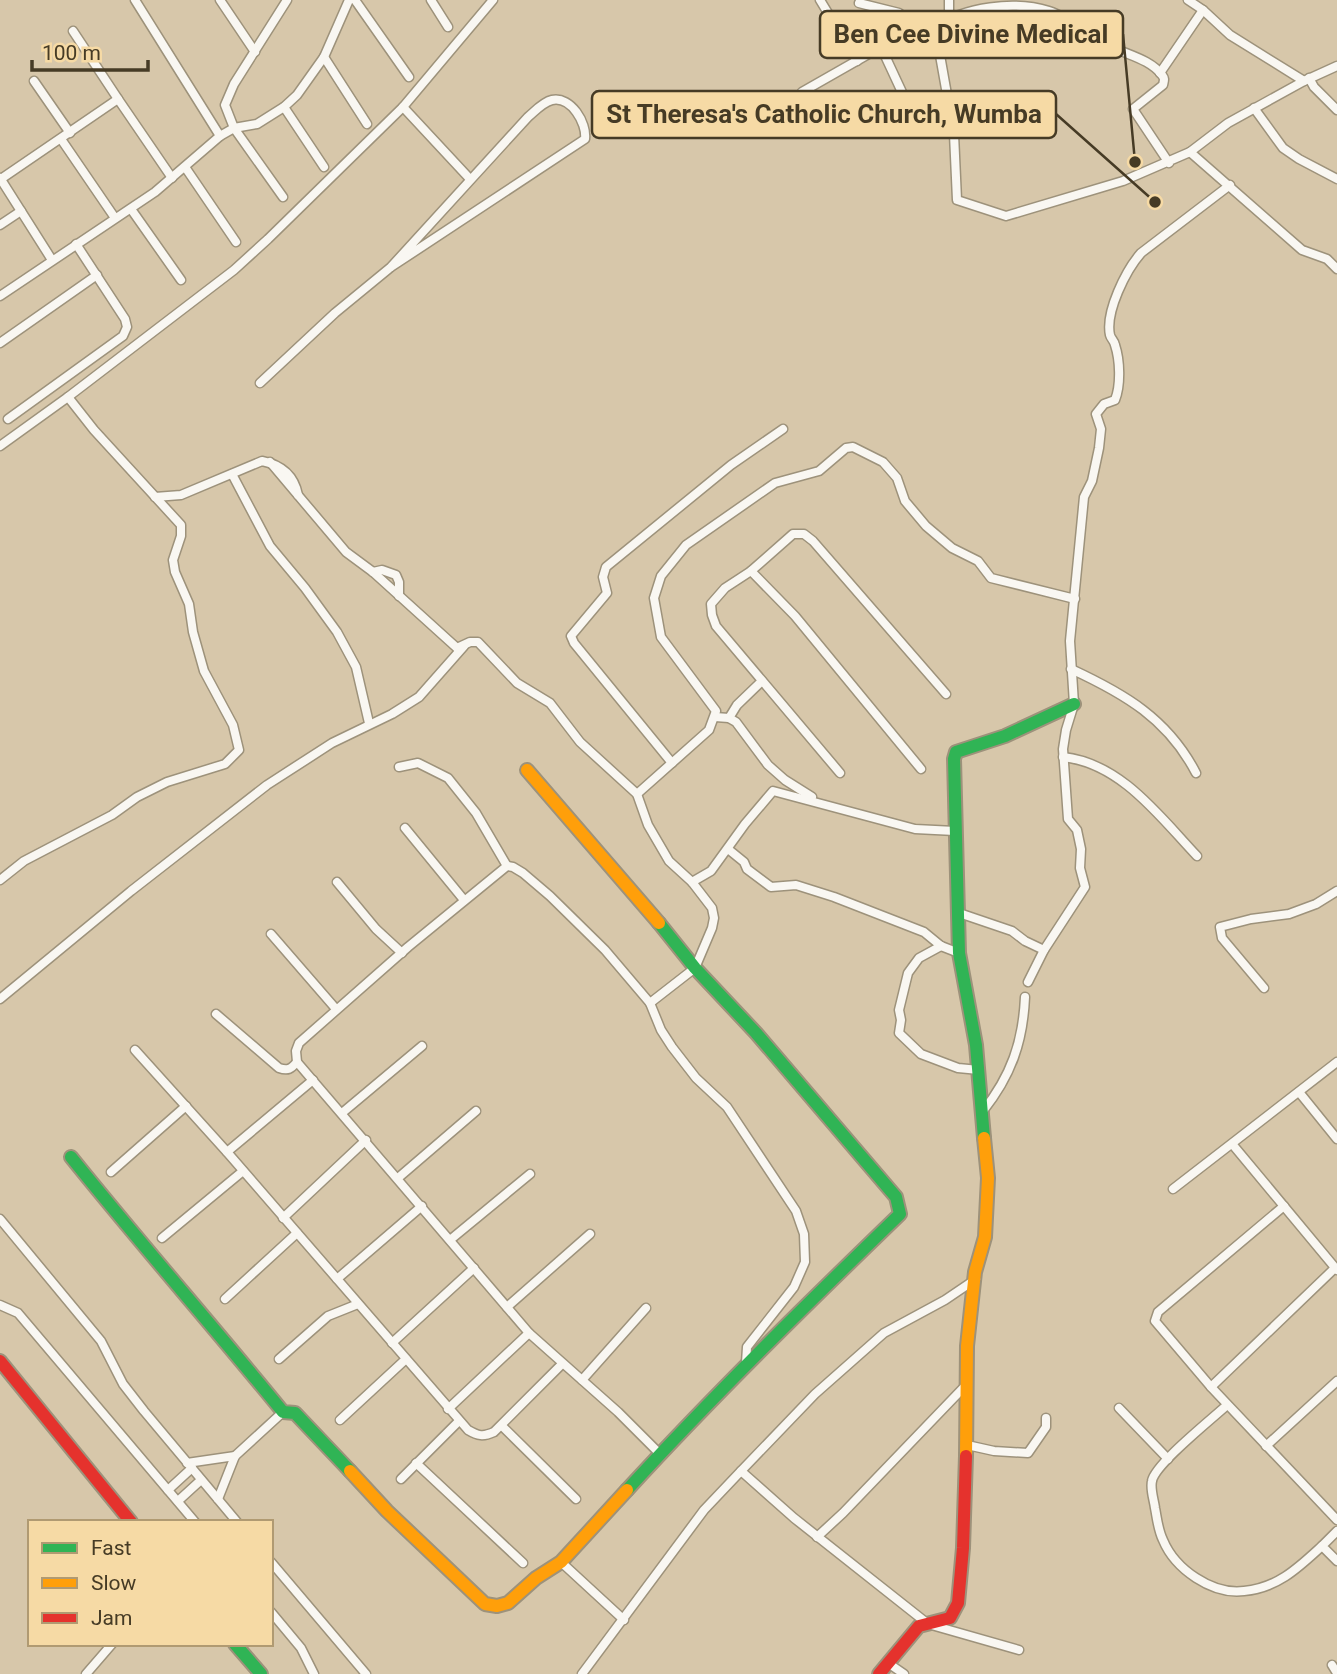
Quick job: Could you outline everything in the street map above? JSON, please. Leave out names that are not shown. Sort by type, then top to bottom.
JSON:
[{"type":"street","points":[[135,0],[220,136]]},
{"type":"street","points":[[219,0],[255,52]]},
{"type":"street","points":[[283,197],[234,128],[225,105],[234,84],[287,0]]},
{"type":"street","points":[[0,296],[131,209],[220,136],[234,128],[257,124],[284,107],[297,95],[324,57],[349,0]]},
{"type":"street","points":[[355,0],[410,77]]},
{"type":"street","points":[[431,0],[448,27]]},
{"type":"street","points":[[0,446],[234,270],[403,107],[493,0]]},
{"type":"street","points":[[820,0],[857,61]]},
{"type":"street","points":[[949,0],[949,18]]},
{"type":"street","points":[[1026,8],[1036,0]]},
{"type":"street","points":[[1188,0],[1230,35],[1307,79],[1337,110]]},
{"type":"street","points":[[859,3],[899,13],[916,27]]},
{"type":"street","points":[[802,92],[916,27],[935,27],[949,18],[981,7],[1049,11],[1113,48],[1130,53],[1160,73],[1164,80],[1163,85],[1133,109],[1169,163]]},
{"type":"street","points":[[1160,73],[1203,10]]},
{"type":"street","points":[[935,27],[954,134],[957,200],[1006,216],[1123,181],[1169,163],[1190,152],[1228,123],[1307,79],[1337,66]]},
{"type":"street","points":[[73,31],[172,178]]},
{"type":"street","points":[[881,47],[907,103]]},
{"type":"street","points":[[324,57],[367,124]]},
{"type":"street","points":[[34,81],[70,133]]},
{"type":"street","points":[[52,260],[0,178],[118,99]]},
{"type":"street","points":[[260,383],[335,313],[391,267],[585,139],[585,125],[570,105],[560,100],[546,103],[528,117],[391,267]]},
{"type":"street","points":[[284,107],[324,167]]},
{"type":"street","points":[[403,107],[470,179]]},
{"type":"street","points":[[1254,108],[1283,148],[1337,179]]},
{"type":"street","points":[[61,139],[115,218]]},
{"type":"street","points":[[1190,152],[1301,250],[1327,259],[1337,270]]},
{"type":"street","points":[[185,167],[236,242]]},
{"type":"street","points":[[1028,982],[1044,950],[1085,887],[1080,867],[1081,849],[1077,830],[1068,819],[1063,757],[1066,730],[1074,704],[1070,641],[1084,497],[1092,481],[1101,429],[1096,414],[1104,404],[1115,400],[1118,392],[1116,345],[1110,335],[1117,293],[1130,266],[1141,253],[1230,185]]},
{"type":"street","points":[[131,209],[181,280]]},
{"type":"street","points":[[0,225],[21,211]]},
{"type":"street","points":[[8,419],[123,336],[127,327],[125,319],[76,244]]},
{"type":"street","points":[[0,343],[97,275]]},
{"type":"street","points":[[0,880],[24,861],[112,815],[137,797],[167,782],[225,764],[239,750],[233,726],[204,671],[193,632],[189,604],[175,572],[173,560],[181,536],[181,525],[94,430],[68,397]]},
{"type":"street","points":[[671,763],[571,636],[607,593],[603,577],[606,567],[731,465],[783,429]]},
{"type":"street","points":[[638,794],[709,730],[716,711],[661,637],[654,598],[661,576],[686,545],[775,483],[818,471],[846,448],[853,447],[883,462],[897,478],[905,501],[926,526],[952,548],[978,561],[991,578],[1075,599]]},
{"type":"street","points":[[155,497],[181,495],[262,461],[270,463],[346,552],[373,572],[457,648],[464,646]]},
{"type":"street","points":[[232,474],[270,546],[337,632],[356,667],[369,723]]},
{"type":"street","points":[[840,773],[716,626],[712,615],[711,604],[725,588],[751,571],[793,534],[804,534],[813,541],[946,694]]},
{"type":"street","points":[[373,572],[382,570],[396,575],[399,596]]},
{"type":"street","points":[[751,571],[795,616],[921,769]]},
{"type":"street","points":[[0,999],[131,891],[268,785],[332,743],[419,697],[464,646],[470,642],[478,642],[517,683],[550,703],[580,742],[638,794],[648,825],[669,862],[692,882],[712,908],[714,918],[695,968],[650,1003]]},
{"type":"street","points":[[1071,669],[1152,715],[1184,750],[1196,773]]},
{"type":"street","points":[[729,718],[737,705],[762,681]]},
{"type":"street","points":[[879,1674],[919,1626],[950,1618],[958,1603],[963,1548],[967,1346],[975,1279],[985,1237],[988,1178],[976,1045],[959,953],[954,759],[956,752],[1005,736],[1074,704]]},
{"type":"street","points":[[715,717],[729,718],[743,730],[768,765],[785,780],[828,806]]},
{"type":"street","points":[[1063,757],[1080,758],[1094,764],[1129,787],[1197,856]]},
{"type":"street","points":[[399,767],[418,763],[448,778],[476,814],[507,866]]},
{"type":"street","points":[[71,1157],[145,1250],[203,1313],[283,1412],[295,1413],[387,1511],[485,1604],[497,1606],[508,1603],[536,1578],[561,1562],[746,1363],[900,1214],[896,1197],[764,1042],[695,968],[629,886],[527,770]]},
{"type":"street","points":[[692,882],[711,871],[773,791],[915,829],[956,831]]},
{"type":"street","points":[[405,828],[464,900]]},
{"type":"street","points":[[728,849],[744,862],[747,869],[771,887],[796,885],[834,897],[924,932],[941,946],[959,953]]},
{"type":"street","points":[[660,1454],[529,1333],[297,1062],[296,1051],[299,1043],[507,866],[523,873],[550,896],[605,950],[650,1003],[661,1030],[672,1047],[696,1078],[727,1107],[796,1211],[804,1234],[805,1262],[794,1287],[747,1346],[746,1363]]},
{"type":"street","points":[[337,882],[376,929],[402,953]]},
{"type":"street","points":[[1264,988],[1222,938],[1220,927],[1251,919],[1289,914],[1316,904],[1337,891]]},
{"type":"street","points":[[959,913],[1012,931],[1044,950]]},
{"type":"street","points":[[271,934],[337,1009]]},
{"type":"street","points":[[941,946],[919,958],[908,973],[899,1010],[899,1032],[920,1054],[958,1068],[979,1070]]},
{"type":"street","points":[[983,1111],[1005,1081],[1023,1028],[1025,997]]},
{"type":"street","points":[[216,1014],[279,1068],[291,1069],[297,1062]]},
{"type":"street","points":[[342,1113],[422,1046]]},
{"type":"street","points":[[135,1050],[227,1152],[448,1409],[477,1436],[485,1436],[502,1426],[562,1364]]},
{"type":"street","points":[[1173,1189],[1337,1062]]},
{"type":"street","points":[[227,1152],[313,1080]]},
{"type":"street","points":[[1299,1092],[1337,1139]]},
{"type":"street","points":[[111,1172],[186,1106]]},
{"type":"street","points":[[398,1178],[476,1111]]},
{"type":"street","points":[[283,1218],[366,1140]]},
{"type":"street","points":[[1211,1387],[1336,1269],[1233,1145]]},
{"type":"street","points":[[162,1238],[243,1171]]},
{"type":"street","points":[[450,1240],[530,1174]]},
{"type":"street","points":[[337,1279],[422,1206]]},
{"type":"street","points":[[1284,1206],[1155,1317],[1162,1331],[1227,1405],[1337,1520]]},
{"type":"street","points":[[0,1219],[101,1341],[123,1384],[235,1520]]},
{"type":"street","points":[[225,1299],[297,1233]]},
{"type":"street","points":[[507,1307],[590,1234]]},
{"type":"street","points":[[392,1343],[474,1268]]},
{"type":"street","points":[[582,1674],[704,1510],[815,1394],[884,1333],[945,1300],[975,1279]]},
{"type":"street","points":[[279,1359],[328,1316],[358,1304]]},
{"type":"street","points":[[0,1305],[18,1313],[193,1520]]},
{"type":"street","points":[[582,1380],[646,1308]]},
{"type":"street","points":[[448,1409],[529,1333]]},
{"type":"street","points":[[340,1420],[406,1359]]},
{"type":"street","points":[[0,1361],[129,1520]]},
{"type":"street","points":[[1266,1446],[1337,1381]]},
{"type":"street","points":[[817,1537],[844,1513],[967,1384]]},
{"type":"street","points":[[1227,1405],[1168,1459],[1155,1474],[1152,1482],[1160,1531],[1164,1543],[1175,1558],[1201,1581],[1226,1591],[1244,1591],[1280,1582],[1337,1531]]},
{"type":"street","points":[[1119,1408],[1168,1459]]},
{"type":"street","points":[[218,1499],[235,1456],[283,1412]]},
{"type":"street","points":[[967,1445],[994,1451],[1028,1453],[1046,1427],[1046,1418]]},
{"type":"street","points":[[401,1479],[459,1421]]},
{"type":"street","points":[[502,1426],[576,1499]]},
{"type":"street","points":[[168,1490],[189,1466],[235,1456]]},
{"type":"street","points":[[416,1463],[523,1563]]},
{"type":"street","points":[[741,1471],[817,1537],[928,1625],[1019,1650]]},
{"type":"street","points":[[178,1501],[201,1480]]},
{"type":"street","points":[[1322,1546],[1337,1561]]},
{"type":"street","points":[[561,1562],[624,1620]]},
{"type":"street","points":[[273,1564],[366,1674]]},
{"type":"street","points":[[273,1614],[301,1648],[314,1674]]},
{"type":"street","points":[[86,1674],[110,1646]]},
{"type":"street","points":[[237,1646],[261,1674]]},
{"type":"street","points":[[888,1663],[904,1674]]},
{"type":"traffic: fast","points":[[984,1138],[976,1045],[959,953],[954,759],[956,752],[1005,736],[1074,704]]},
{"type":"traffic: fast","points":[[627,1490],[727,1385],[900,1214],[896,1197],[756,1033],[695,968],[659,923]]},
{"type":"traffic: fast","points":[[71,1157],[283,1412],[295,1413],[350,1471]]},
{"type":"traffic: fast","points":[[237,1646],[261,1674]]},
{"type":"traffic: slow","points":[[527,770],[659,923]]},
{"type":"traffic: slow","points":[[966,1456],[967,1346],[975,1272],[985,1237],[988,1178],[984,1138]]},
{"type":"traffic: slow","points":[[350,1471],[387,1511],[485,1604],[497,1606],[508,1603],[536,1578],[561,1562],[627,1490]]},
{"type":"traffic: jam","points":[[0,1361],[129,1520]]},
{"type":"traffic: jam","points":[[879,1674],[919,1626],[950,1618],[958,1603],[966,1456]]},
{"type":"place","name":"Ben Cee Divine Medical","points":[[1135,162]]},
{"type":"place","name":"St Theresa's Catholic Church, Wumba","points":[[1155,202]]}]
